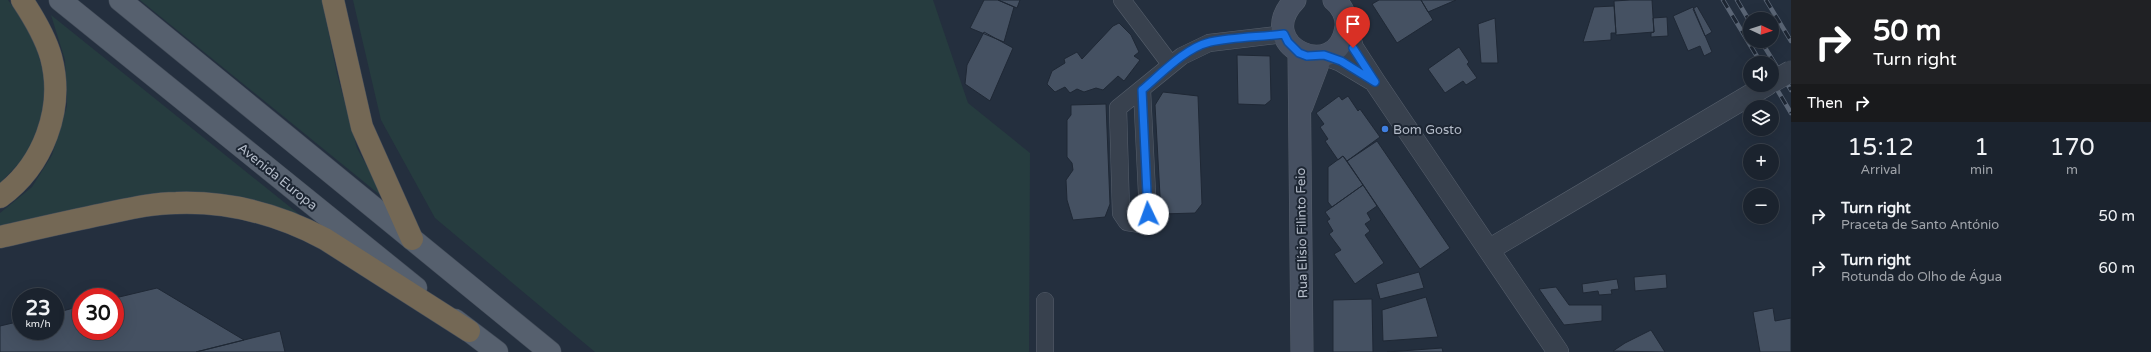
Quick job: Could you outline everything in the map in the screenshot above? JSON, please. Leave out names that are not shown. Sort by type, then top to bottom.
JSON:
[{"type":"highway","points":[[0,197],[20,181],[34,161],[50,128],[53,108],[54,73],[50,56],[36,21],[22,0]]},
{"type":"highway","points":[[333,0],[362,127],[412,239]]},
{"type":"highway","points":[[0,237],[133,208],[174,203],[214,203],[235,207],[275,216],[303,227],[332,243],[469,331]]},
{"type":"main road","name":"Avenida Europa","points":[[60,0],[469,331],[497,352]]},
{"type":"main road","points":[[120,0],[550,352]]},
{"type":"main road","points":[[1289,2],[1284,20],[1284,34],[1288,42],[1299,53],[1307,56],[1323,56],[1334,50],[1341,43],[1345,34],[1342,8]]},
{"type":"main road","name":"Rua Elísio Filinto Feio","points":[[1299,53],[1302,352]]},
{"type":"main road","name":"Rua Elísio Filinto Feio","points":[[1300,113],[1323,56]]},
{"type":"street","points":[[1122,0],[1171,65]]},
{"type":"street","points":[[1342,8],[1353,48],[1490,249],[1558,352]]},
{"type":"street","points":[[1142,90],[1148,214],[1140,224],[1127,222],[1121,213],[1118,108],[1182,56],[1209,43],[1284,34]]},
{"type":"street","points":[[1323,56],[1341,61],[1375,82]]},
{"type":"street","points":[[1779,78],[1791,71]]},
{"type":"street","points":[[1490,249],[1754,92]]},
{"type":"street","points":[[1045,352],[1046,301]]},
{"type":"green space","points":[[0,0],[8,0],[32,33],[45,78],[42,122],[28,154],[0,183]]},
{"type":"green space","points":[[140,0],[322,0],[337,74],[357,148],[385,199]]},
{"type":"green space","points":[[353,0],[933,0],[968,103],[1030,153],[1029,352],[595,352],[435,218],[381,120]]},
{"type":"green space","points":[[51,15],[300,215],[264,203],[0,228],[0,213],[32,187],[52,155],[67,106],[65,60]]},
{"type":"building","points":[[984,0],[998,0],[1014,7],[1004,42],[970,28]]},
{"type":"building","points":[[998,0],[1020,0],[1017,8]]},
{"type":"building","points":[[1379,0],[1421,0],[1433,20],[1397,43],[1372,4]]},
{"type":"building","points":[[1421,0],[1456,0],[1428,12]]},
{"type":"building","points":[[1652,0],[1654,32],[1616,35],[1614,1]]},
{"type":"building","points":[[1614,6],[1616,33],[1611,33],[1611,40],[1583,42],[1594,7]]},
{"type":"building","points":[[1697,6],[1712,32],[1705,36],[1693,9]]},
{"type":"building","points":[[1693,7],[1712,52],[1704,56],[1700,46],[1688,51],[1673,16]]},
{"type":"building","points":[[1667,17],[1668,36],[1651,37],[1651,33],[1654,32],[1653,18]]},
{"type":"building","points":[[1495,18],[1498,63],[1481,63],[1478,24]]},
{"type":"building","points":[[1119,23],[1131,35],[1139,52],[1134,56],[1140,60],[1124,81],[1118,76],[1103,90],[1096,88],[1084,92],[1077,89],[1070,93],[1065,87],[1055,92],[1047,84],[1052,71],[1065,63],[1064,59],[1077,52],[1082,59],[1113,26]]},
{"type":"building","points":[[984,32],[1013,48],[990,101],[965,84],[967,65]]},
{"type":"building","points":[[1459,47],[1469,62],[1467,64],[1477,78],[1466,85],[1463,81],[1445,93],[1428,69]]},
{"type":"building","points":[[1237,55],[1270,56],[1271,100],[1265,105],[1238,104]]},
{"type":"building","points":[[1163,92],[1198,96],[1202,204],[1195,213],[1161,214],[1155,105]]},
{"type":"building","points":[[1339,96],[1342,100],[1348,96],[1358,111],[1360,109],[1380,137],[1347,161],[1343,156],[1338,160],[1325,141],[1328,139],[1320,127],[1324,124],[1316,113]]},
{"type":"building","points":[[1106,104],[1110,204],[1105,217],[1073,220],[1067,200],[1066,180],[1073,170],[1072,163],[1067,157],[1067,120],[1071,115],[1071,105]]},
{"type":"building","points":[[1377,141],[1450,248],[1420,269],[1347,161]]},
{"type":"building","points":[[1343,156],[1363,185],[1332,207],[1328,202],[1328,167]]},
{"type":"building","points":[[1363,185],[1377,206],[1367,213],[1371,220],[1365,224],[1370,231],[1365,235],[1384,263],[1355,284],[1334,254],[1341,250],[1329,234],[1333,231],[1327,221],[1330,219],[1325,212]]},
{"type":"building","points":[[1419,272],[1424,288],[1380,299],[1376,284]]},
{"type":"building","points":[[1666,274],[1667,288],[1635,291],[1634,277]]},
{"type":"building","points":[[1617,279],[1619,289],[1611,290],[1612,294],[1599,295],[1598,291],[1583,293],[1582,284]]},
{"type":"building","points":[[1556,287],[1569,305],[1602,305],[1602,321],[1564,325],[1539,289]]},
{"type":"building","points":[[157,288],[244,340],[196,352],[0,352],[0,326],[12,323],[12,340],[64,340],[64,311],[72,308],[72,340],[124,340],[124,296]]},
{"type":"building","points":[[1426,297],[1438,337],[1383,341],[1382,310]]},
{"type":"building","points":[[1372,299],[1373,352],[1333,352],[1333,300]]},
{"type":"building","points":[[1773,308],[1775,321],[1791,318],[1791,352],[1760,352],[1753,312]]},
{"type":"building","points":[[1651,330],[1665,352],[1613,351],[1625,343]]},
{"type":"building","points":[[280,331],[285,352],[196,352]]},
{"type":"building","points":[[1442,348],[1443,352],[1387,352]]},
{"type":"railway","points":[[1723,0],[1757,56]]},
{"type":"railway","points":[[1737,0],[1744,12]]},
{"type":"railway","points":[[1766,0],[1791,41]]},
{"type":"railway","points":[[1765,48],[1791,90]]},
{"type":"railway","points":[[1779,92],[1791,113]]},
{"type":"place","name":"Bom Gosto","points":[[1385,129]]},
{"type":"route","points":[[1148,214],[1142,90],[1182,56],[1209,43],[1284,34],[1288,42],[1299,53],[1316,57],[1324,55],[1341,61],[1375,82],[1353,48]]}]
